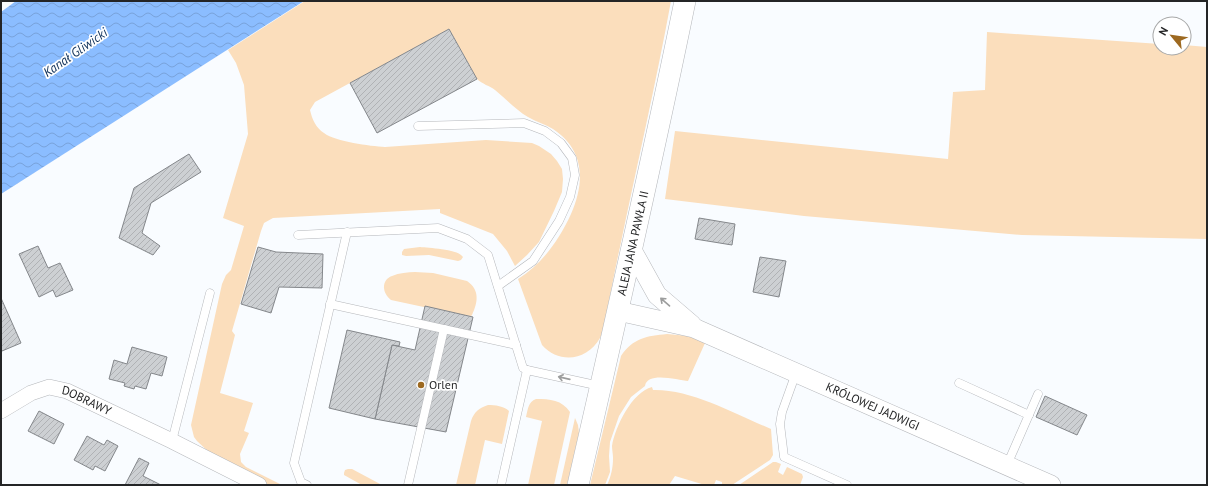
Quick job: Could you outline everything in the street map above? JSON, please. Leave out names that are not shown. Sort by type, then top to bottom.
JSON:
[{"type":"main road","name":"ALEJA JANA PAWŁA II","points":[[578,485],[632,250],[685,1]]},
{"type":"street","name":"KRÓLOWEJ JADWIGI","points":[[632,250],[657,295],[694,328]]},
{"type":"street","name":"KRÓLOWEJ JADWIGI","points":[[618,311],[694,328],[1051,485]]},
{"type":"street","name":"DOBRAWY","points":[[1,411],[31,393],[49,387],[67,391],[172,441],[259,485]]},
{"type":"lane","points":[[418,126],[524,123],[545,131],[561,143],[572,158],[575,175],[570,197],[559,221],[533,260],[498,286]]},
{"type":"lane","points":[[298,235],[438,228],[467,239],[488,255],[523,368],[601,387]]},
{"type":"lane","points":[[307,485],[301,482],[294,462],[346,232]]},
{"type":"lane","points":[[172,441],[210,293]]},
{"type":"lane","points":[[330,304],[516,345]]},
{"type":"lane","points":[[408,485],[444,329]]},
{"type":"lane","points":[[501,485],[527,370]]},
{"type":"lane","points":[[796,372],[782,412],[780,424],[784,457],[847,485]]},
{"type":"lane","points":[[959,383],[1029,415]]},
{"type":"lane","points":[[1007,465],[1038,394]]},
{"type":"shaded area","points":[[305,1],[671,1],[603,330],[600,338],[594,346],[580,355],[564,357],[556,355],[542,345],[518,279],[535,266],[556,242],[576,202],[580,179],[579,167],[571,147],[564,137],[553,129],[531,119],[515,108],[495,90],[477,79],[449,29],[315,102],[310,110],[313,120],[319,129],[336,139],[353,143],[385,147],[486,140],[532,143],[551,154],[562,169],[562,192],[539,242],[515,266],[507,251],[493,234],[440,213],[440,209],[273,218],[264,223],[232,331],[235,335],[220,393],[253,403],[244,431],[249,433],[240,454],[241,462],[246,467],[282,485],[261,485],[212,455],[194,437],[191,425],[222,284],[226,275],[231,270],[244,226],[223,218],[248,134],[244,85],[236,63],[228,50]]},
{"type":"shaded area","points":[[987,32],[1152,43],[1152,56],[1192,56],[1192,46],[1207,47],[1207,239],[1022,235],[804,216],[665,199],[675,131],[948,159],[953,92],[985,90]]},
{"type":"shaded area","points":[[420,247],[436,248],[455,252],[463,257],[458,261],[429,255],[402,255],[404,249]]},
{"type":"shaded area","points":[[415,272],[433,273],[467,281],[474,288],[477,296],[476,305],[472,315],[461,315],[391,300],[384,290],[386,280],[398,274]]},
{"type":"shaded area","points":[[667,334],[688,336],[705,343],[688,381],[671,378],[651,379],[631,397],[619,416],[610,442],[610,472],[605,485],[590,485],[621,356],[630,345],[641,339]]},
{"type":"shaded area","points":[[652,387],[653,390],[668,391],[698,398],[771,429],[773,455],[770,460],[732,485],[722,485],[722,482],[716,480],[714,485],[705,485],[675,476],[669,485],[607,485],[613,465],[612,446],[621,420],[631,403],[645,390]]},
{"type":"shaded area","points":[[536,399],[555,401],[563,405],[570,412],[554,485],[528,485],[542,421],[526,417],[530,404]]},
{"type":"shaded area","points":[[488,405],[502,407],[509,411],[502,444],[485,440],[475,485],[456,485],[472,418],[477,411]]},
{"type":"shaded area","points":[[575,418],[579,433],[567,485],[560,485]]},
{"type":"shaded area","points":[[773,462],[781,464],[778,472],[783,475],[787,467],[802,474],[803,477],[800,485],[739,485]]},
{"type":"shaded area","points":[[352,469],[382,485],[362,485],[344,475],[345,470]]},
{"type":"water","name":"Kanał Gliwicki","points":[[16,1],[304,1],[1,194],[1,12]]},
{"type":"building","points":[[449,29],[477,79],[377,133],[350,83]]},
{"type":"building","points":[[189,154],[201,172],[151,203],[142,233],[160,246],[153,255],[119,238],[134,188]]},
{"type":"building","points":[[699,218],[735,224],[732,245],[695,239]]},
{"type":"building","points":[[38,246],[48,268],[60,263],[73,290],[56,297],[53,290],[39,297],[19,254]]},
{"type":"building","points":[[258,247],[276,252],[323,254],[322,288],[279,287],[271,313],[241,304]]},
{"type":"building","points":[[760,257],[786,261],[779,297],[753,292]]},
{"type":"building","points":[[1,298],[21,343],[2,351],[1,348]]},
{"type":"building","points":[[425,306],[473,317],[446,432],[375,419],[392,345],[415,350]]},
{"type":"building","points":[[347,330],[400,342],[399,346],[392,345],[375,419],[329,408]]},
{"type":"building","points":[[132,347],[167,357],[162,376],[151,373],[146,389],[135,386],[134,389],[124,386],[125,383],[109,379],[114,360],[127,364]]},
{"type":"building","points":[[1045,396],[1087,415],[1077,435],[1036,417]]},
{"type":"building","points":[[39,411],[64,424],[54,444],[28,431]]},
{"type":"building","points":[[87,436],[104,445],[107,440],[118,446],[105,471],[95,466],[93,470],[74,460]]},
{"type":"building","points":[[139,458],[149,463],[143,476],[161,485],[125,485]]},
{"type":"place","name":"Orlen","points":[[421,385]]}]
